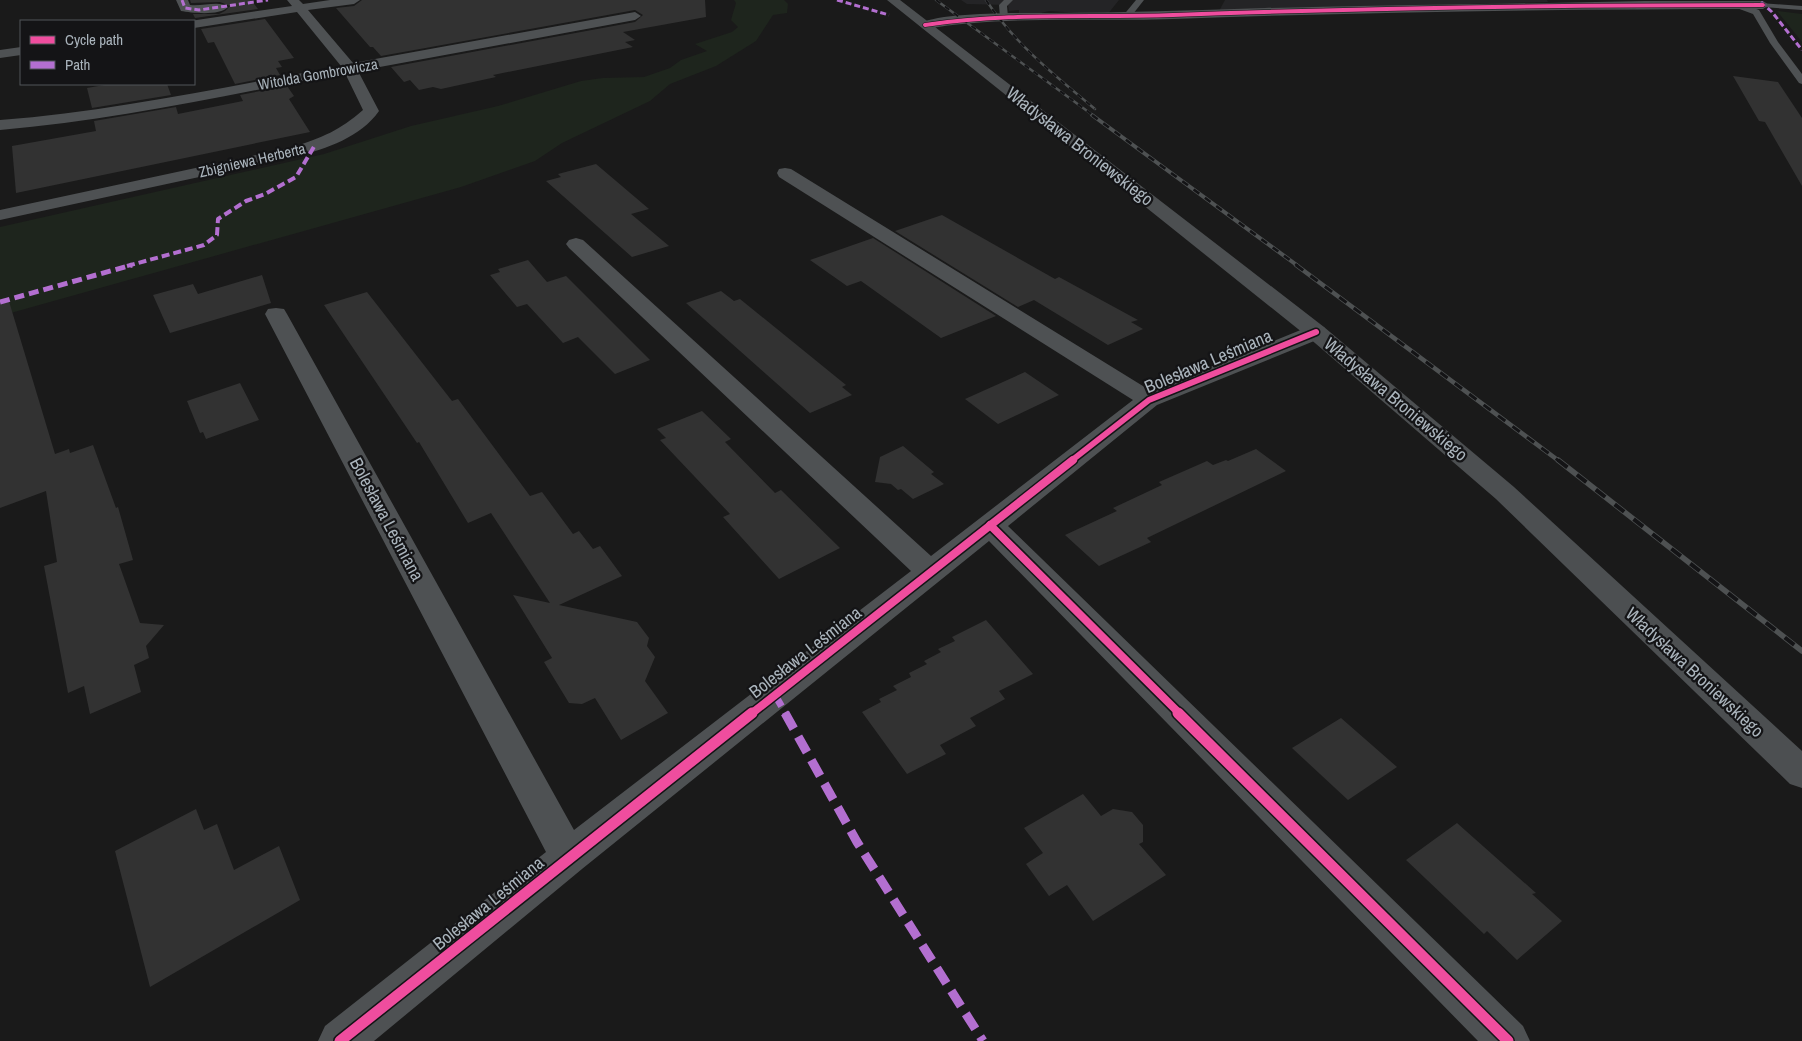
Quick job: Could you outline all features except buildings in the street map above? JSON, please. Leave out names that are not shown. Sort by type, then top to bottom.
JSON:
[{"type":"main road","name":"Władysława Broniewskiego","points":[[893,0],[1316,332],[1505,493],[1802,773]]},
{"type":"street","points":[[182,0],[185,8],[199,10],[268,0]]},
{"type":"street","points":[[195,24],[297,4],[354,0]]},
{"type":"street","name":"Zbigniewa Herberta","points":[[0,215],[278,156],[333,139],[352,128],[371,111],[350,68],[297,4]]},
{"type":"street","points":[[925,25],[962,19],[1004,17],[1126,18],[1265,12],[1763,6]]},
{"type":"street","name":"Witolda Gombrowicza","points":[[0,125],[58,120],[635,16]]},
{"type":"street","points":[[0,54],[20,51]]},
{"type":"street","points":[[784,173],[1149,400]]},
{"type":"street","points":[[576,244],[930,572]]},
{"type":"street","name":"Bolesława Leśmiana","points":[[276,314],[570,857]]},
{"type":"street","name":"Bolesława Leśmiana","points":[[340,1041],[990,524],[1149,400],[1316,332]]},
{"type":"street","points":[[990,524],[1508,1041]]},
{"type":"lane","points":[[1004,17],[1003,5],[1009,0]]},
{"type":"lane","points":[[1126,18],[1140,0]]},
{"type":"lane","points":[[1738,5],[1756,12],[1774,43],[1802,81]]},
{"type":"lane","points":[[1763,6],[1802,8]]},
{"type":"shaded area","points":[[734,0],[784,0],[788,4],[787,13],[773,15],[756,41],[716,66],[670,84],[650,101],[562,143],[535,161],[461,187],[0,316],[0,227],[324,154],[411,126],[498,106],[581,81],[603,78],[644,77],[670,68],[681,60],[707,51],[695,44],[732,32],[738,27],[731,20],[736,3]]},
{"type":"shaded area","points":[[961,0],[1119,0],[1107,15],[1049,11],[1037,14],[1019,14],[1019,10],[1009,11],[1008,5],[967,4]]},
{"type":"shaded area","points":[[1225,0],[1547,0],[1548,2],[1219,11]]},
{"type":"shaded area","points":[[1777,11],[1802,14],[1802,42]]},
{"type":"railway","points":[[936,0],[1094,116]]},
{"type":"railway","points":[[986,0],[997,16],[1023,45],[1051,72],[1095,109]]},
{"type":"railway","points":[[1092,115],[1298,266]]},
{"type":"railway","points":[[1296,265],[1559,461]]},
{"type":"railway","points":[[1558,460],[1802,651]]},
{"type":"marked path","points":[[182,0],[185,8],[199,10],[268,0]]},
{"type":"marked path","points":[[837,0],[889,15]]},
{"type":"marked path","points":[[1761,2],[1772,12],[1802,50]]},
{"type":"marked path","points":[[0,302],[204,245],[217,235],[218,219],[246,201],[265,194],[296,177],[315,145]]},
{"type":"marked path","points":[[775,695],[857,842],[983,1041]]},
{"type":"cycle path","points":[[925,25],[962,19],[1004,17],[1126,17],[1265,12],[1644,5],[1763,5]]},
{"type":"cycle path","points":[[340,1041],[569,857],[1149,400],[1316,332]]},
{"type":"cycle path","points":[[990,525],[1508,1041]]}]
